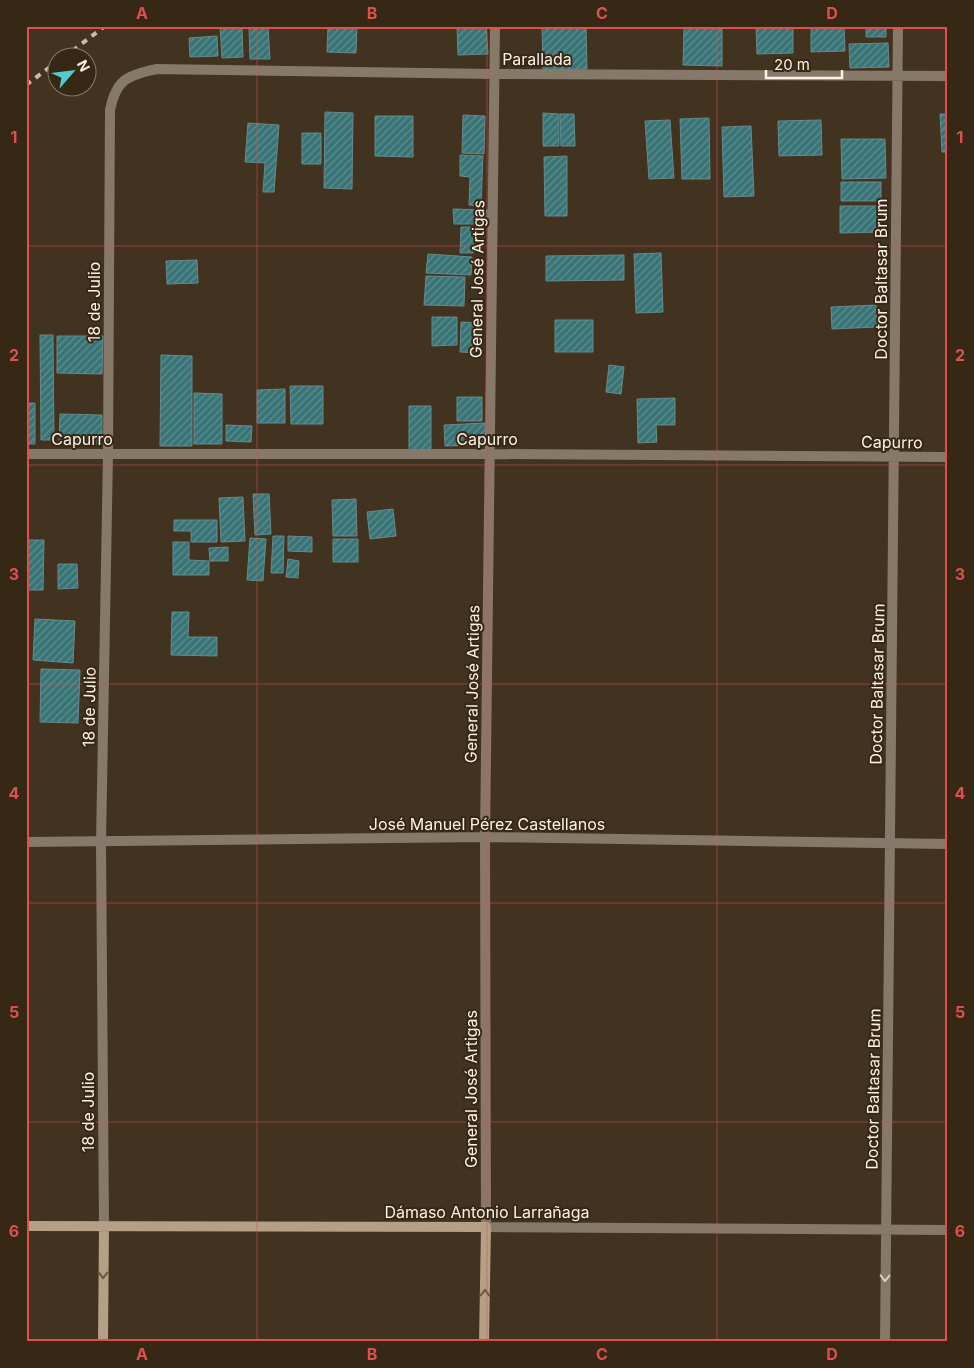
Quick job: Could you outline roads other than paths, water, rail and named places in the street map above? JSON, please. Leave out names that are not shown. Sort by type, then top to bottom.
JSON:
[{"type":"street","name":"General José Artigas","points":[[484,1342],[486,1228],[484,837],[495,26]]},
{"type":"street","name":"Doctor Baltasar Brum","points":[[885,1342],[898,26]]},
{"type":"street","name":"Parallada","points":[[127,78],[157,69],[494,74],[948,76]]},
{"type":"street","name":"18 de Julio","points":[[103,1342],[102,843],[108,454],[110,110],[118,86],[127,78]]},
{"type":"street","name":"Capurro","points":[[26,454],[490,454],[948,458]]},
{"type":"street","name":"José Manuel Pérez Castellanos","points":[[26,842],[102,843],[484,837],[948,844]]},
{"type":"street","name":"Dámaso Antonio Larrañaga","points":[[26,1226],[948,1230]]},
{"type":"railway","points":[[76,48],[105,26]]},
{"type":"railway","points":[[26,85],[48,68]]}]
